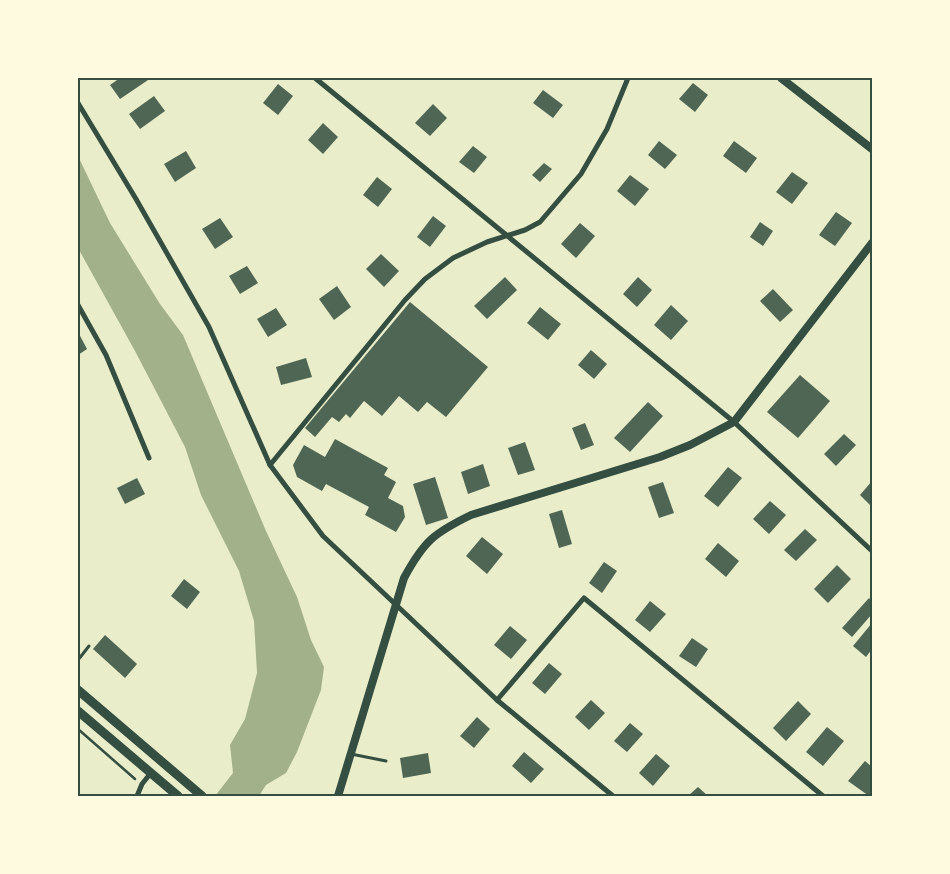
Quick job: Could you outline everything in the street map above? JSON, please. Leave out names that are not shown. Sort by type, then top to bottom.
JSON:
[{"type":"main road","points":[[78,690],[202,796]]},
{"type":"main road","points":[[78,711],[178,796]]},
{"type":"street","points":[[315,78],[734,422],[872,551]]},
{"type":"street","points":[[270,465],[425,278],[453,258],[488,242],[525,230],[540,222],[581,174],[607,129],[628,78]]},
{"type":"street","points":[[781,78],[872,149]]},
{"type":"street","points":[[78,103],[136,199],[209,327],[270,465],[323,536],[497,700],[613,796]]},
{"type":"street","points":[[338,796],[404,578],[417,555],[430,539],[446,527],[471,515],[660,457],[698,442],[734,422],[872,243]]},
{"type":"street","points":[[78,305],[106,354],[149,458]]},
{"type":"street","points":[[497,700],[584,598],[823,796]]},
{"type":"street","points":[[137,796],[142,784],[150,774]]},
{"type":"lane","points":[[78,660],[89,646]]},
{"type":"lane","points":[[351,754],[386,761]]},
{"type":"path","points":[[78,729],[142,784]]},
{"type":"shaded area","points":[[78,156],[110,223],[160,304],[183,335],[266,531],[297,597],[311,640],[324,667],[321,690],[297,752],[286,773],[266,785],[259,796],[215,796],[233,773],[230,745],[245,719],[257,673],[254,621],[239,571],[201,495],[185,447],[78,248]]},
{"type":"building","points":[[120,78],[151,78],[120,99],[110,85]]},
{"type":"building","points":[[693,83],[708,95],[695,112],[679,99]]},
{"type":"building","points":[[278,84],[293,96],[278,115],[263,103]]},
{"type":"building","points":[[543,90],[563,105],[553,118],[533,103]]},
{"type":"building","points":[[154,96],[165,111],[140,129],[129,114]]},
{"type":"building","points":[[433,104],[447,118],[430,136],[415,123]]},
{"type":"building","points":[[323,123],[338,137],[323,154],[308,140]]},
{"type":"building","points":[[659,141],[677,155],[665,169],[648,155]]},
{"type":"building","points":[[734,141],[757,158],[746,173],[723,156]]},
{"type":"building","points":[[473,146],[487,157],[474,173],[459,162]]},
{"type":"building","points":[[186,151],[196,168],[175,182],[164,164]]},
{"type":"building","points":[[544,163],[552,169],[540,182],[532,175]]},
{"type":"building","points":[[792,172],[808,183],[792,204],[776,192]]},
{"type":"building","points":[[630,175],[649,189],[635,206],[617,191]]},
{"type":"building","points":[[377,177],[392,189],[378,207],[363,195]]},
{"type":"building","points":[[836,212],[852,223],[835,246],[819,235]]},
{"type":"building","points":[[433,216],[446,226],[430,247],[417,237]]},
{"type":"building","points":[[220,218],[233,237],[215,249],[202,229]]},
{"type":"building","points":[[760,222],[773,231],[763,246],[750,237]]},
{"type":"building","points":[[580,223],[595,236],[576,258],[561,244]]},
{"type":"building","points":[[381,254],[399,271],[384,287],[366,269]]},
{"type":"building","points":[[247,266],[258,283],[240,294],[229,276]]},
{"type":"building","points":[[505,277],[517,290],[487,319],[474,306]]},
{"type":"building","points":[[638,277],[652,290],[637,307],[623,294]]},
{"type":"building","points":[[337,286],[351,307],[334,320],[319,299]]},
{"type":"building","points":[[773,289],[793,310],[780,322],[760,301]]},
{"type":"building","points":[[410,302],[488,367],[446,417],[427,402],[418,412],[399,396],[382,416],[364,401],[350,418],[346,414],[339,422],[332,417],[315,437],[305,428]]},
{"type":"building","points":[[671,305],[688,321],[671,340],[654,325]]},
{"type":"building","points":[[540,307],[561,324],[548,340],[527,323]]},
{"type":"building","points":[[276,308],[287,325],[268,337],[257,319]]},
{"type":"building","points":[[78,332],[87,349],[78,355]]},
{"type":"building","points":[[591,350],[607,364],[594,379],[578,365]]},
{"type":"building","points":[[306,358],[312,377],[281,385],[276,367]]},
{"type":"building","points":[[800,375],[830,401],[798,438],[767,412]]},
{"type":"building","points":[[648,402],[663,416],[630,452],[614,438]]},
{"type":"building","points":[[585,423],[594,445],[581,450],[572,428]]},
{"type":"building","points":[[844,434],[856,445],[836,466],[824,454]]},
{"type":"building","points":[[335,439],[388,468],[384,475],[396,482],[388,498],[403,506],[405,517],[396,532],[365,515],[369,507],[326,484],[322,491],[297,477],[293,465],[304,445],[325,457]]},
{"type":"building","points":[[525,442],[535,470],[518,475],[508,448]]},
{"type":"building","points":[[483,464],[490,486],[468,494],[461,472]]},
{"type":"building","points":[[728,467],[742,478],[718,507],[704,496]]},
{"type":"building","points":[[435,477],[448,518],[426,525],[413,484]]},
{"type":"building","points":[[137,478],[145,494],[125,504],[117,488]]},
{"type":"building","points":[[872,481],[872,507],[860,495]]},
{"type":"building","points":[[663,482],[674,513],[659,518],[648,487]]},
{"type":"building","points":[[770,501],[786,515],[769,534],[753,519]]},
{"type":"building","points":[[562,510],[572,544],[559,548],[549,514]]},
{"type":"building","points":[[805,529],[817,540],[796,561],[784,550]]},
{"type":"building","points":[[482,537],[503,554],[487,574],[466,556]]},
{"type":"building","points":[[718,543],[739,561],[726,577],[705,559]]},
{"type":"building","points":[[604,562],[617,571],[602,593],[589,583]]},
{"type":"building","points":[[837,565],[851,579],[828,603],[814,589]]},
{"type":"building","points":[[184,579],[200,592],[187,609],[171,596]]},
{"type":"building","points":[[869,598],[872,601],[872,614],[852,637],[842,628]]},
{"type":"building","points":[[650,601],[666,614],[650,632],[635,620]]},
{"type":"building","points":[[872,623],[872,649],[866,657],[853,646]]},
{"type":"building","points":[[510,626],[527,640],[511,659],[494,645]]},
{"type":"building","points":[[105,635],[137,664],[125,678],[93,649]]},
{"type":"building","points":[[692,638],[708,649],[696,667],[679,656]]},
{"type":"building","points":[[549,663],[562,674],[545,694],[532,683]]},
{"type":"building","points":[[591,700],[605,713],[589,730],[575,717]]},
{"type":"building","points":[[798,701],[811,714],[786,741],[773,728]]},
{"type":"building","points":[[477,717],[490,729],[474,748],[460,736]]},
{"type":"building","points":[[630,723],[643,734],[627,752],[614,741]]},
{"type":"building","points":[[827,727],[844,741],[823,766],[806,752]]},
{"type":"building","points":[[524,752],[544,769],[531,783],[512,766]]},
{"type":"building","points":[[428,753],[431,773],[403,778],[400,758]]},
{"type":"building","points":[[656,754],[670,766],[653,786],[639,773]]},
{"type":"building","points":[[865,761],[872,767],[872,792],[869,796],[848,781]]},
{"type":"building","points":[[698,787],[708,796],[688,796]]}]
